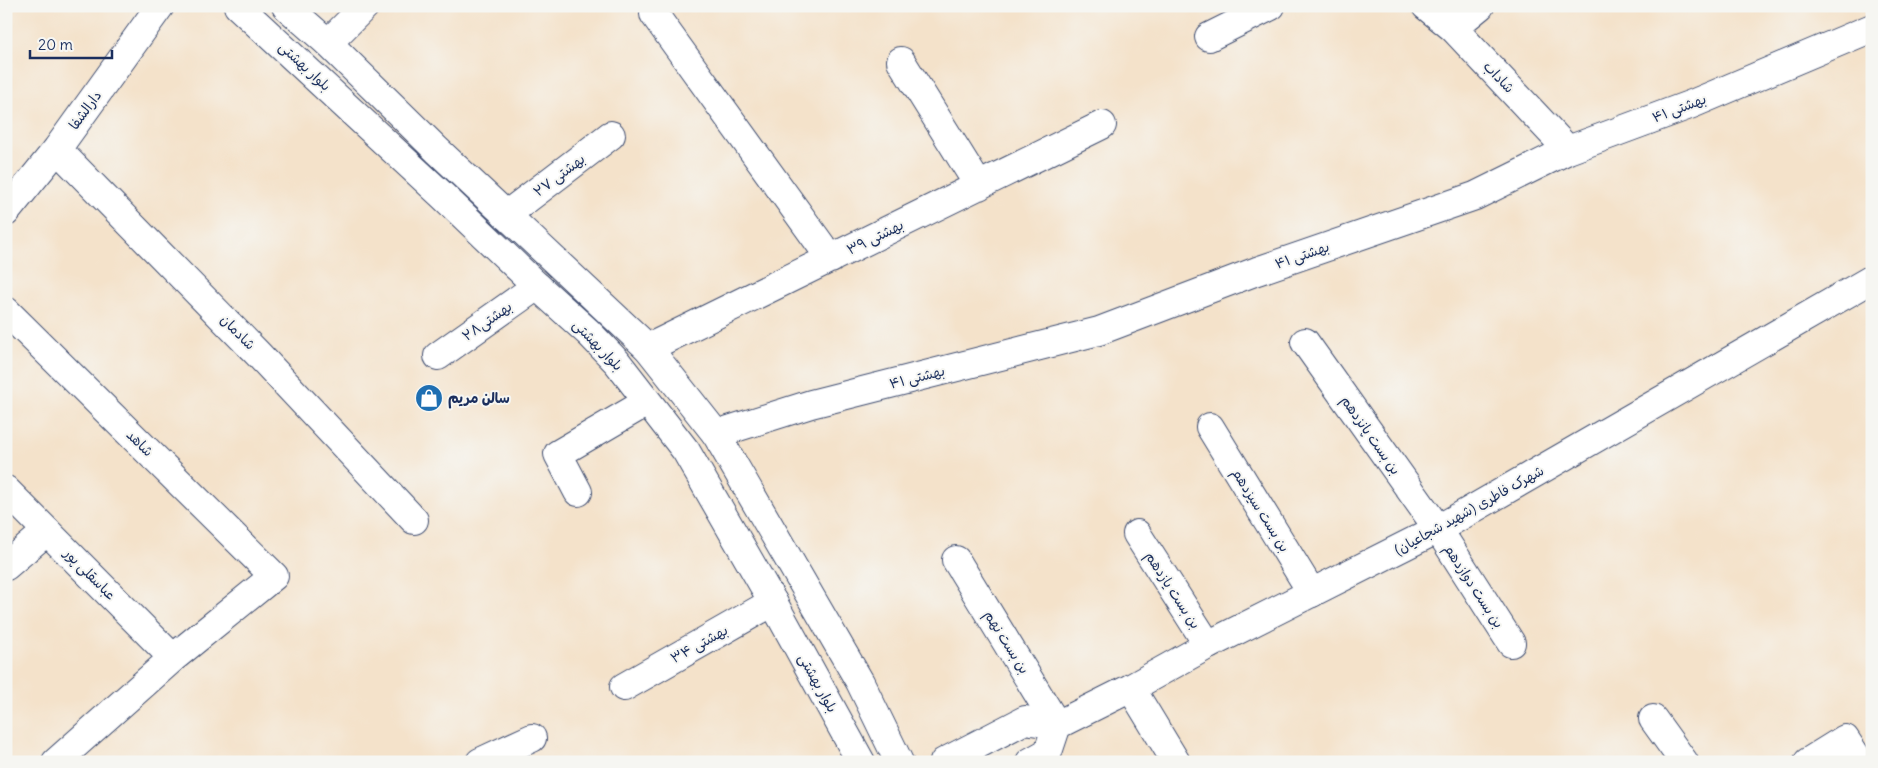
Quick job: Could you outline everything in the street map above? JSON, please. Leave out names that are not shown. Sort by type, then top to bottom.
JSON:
[{"type":"street","name":"دارالشفا","points":[[6,212],[56,149],[160,6]]},
{"type":"street","name":"بلوار بهشتی","points":[[238,6],[436,189],[537,286],[590,333],[617,362],[686,451],[774,602],[861,762]]},
{"type":"street","points":[[286,6],[328,43],[437,150],[648,348],[716,434],[860,682],[899,762]]},
{"type":"street","points":[[328,43],[365,6]]},
{"type":"street","points":[[1209,37],[1271,6]]},
{"type":"street","name":"شاداب","points":[[1426,6],[1452,28],[1568,150]]},
{"type":"street","points":[[1452,28],[1480,6]]},
{"type":"street","points":[[654,14],[831,259]]},
{"type":"street","name":"بهشتی ۴۱","points":[[716,434],[811,404],[1099,331],[1257,271],[1475,196],[1568,150],[1692,104],[1872,28]]},
{"type":"street","points":[[901,61],[979,186]]},
{"type":"street","name":"بهشتی ۳۹","points":[[648,348],[1102,125]]},
{"type":"street","name":"بهشتی ٣٧","points":[[506,215],[611,135]]},
{"type":"street","name":"شادمان","points":[[56,149],[258,354],[414,520]]},
{"type":"street","name":"شهرک فاطری (شهید شجاعیان)","points":[[1057,725],[1131,688],[1208,645],[1438,529],[1872,279]]},
{"type":"street","name":"بهشتی۲۸","points":[[438,356],[537,286]]},
{"type":"street","name":"شاهد","points":[[6,310],[274,576],[173,658]]},
{"type":"street","name":"بن بست پانزدهم","points":[[1305,342],[1438,529]]},
{"type":"street","points":[[578,492],[558,454],[647,402]]},
{"type":"street","name":"بن بست سیزدهم","points":[[1210,427],[1312,593]]},
{"type":"street","name":"عباسقلی پور","points":[[6,490],[173,658]]},
{"type":"street","name":"بن بست دوازدهم","points":[[1438,529],[1511,643]]},
{"type":"street","points":[[6,566],[47,531]]},
{"type":"street","name":"بن بست یازدهم","points":[[1137,534],[1208,645]]},
{"type":"street","name":"بن بست نهم","points":[[956,560],[1057,725]]},
{"type":"street","name":"بهشتی ۳۴","points":[[624,687],[774,602]]},
{"type":"street","points":[[56,762],[173,658]]},
{"type":"street","points":[[1131,688],[1176,762]]},
{"type":"street","points":[[1653,719],[1684,762]]},
{"type":"street","points":[[944,762],[1025,720],[1057,725],[1048,752],[1030,762]]},
{"type":"street","points":[[480,762],[532,738]]},
{"type":"street","points":[[1808,762],[1845,738],[1860,762]]},
{"type":"place","name":"سالن مریم","points":[[429,398]]}]
